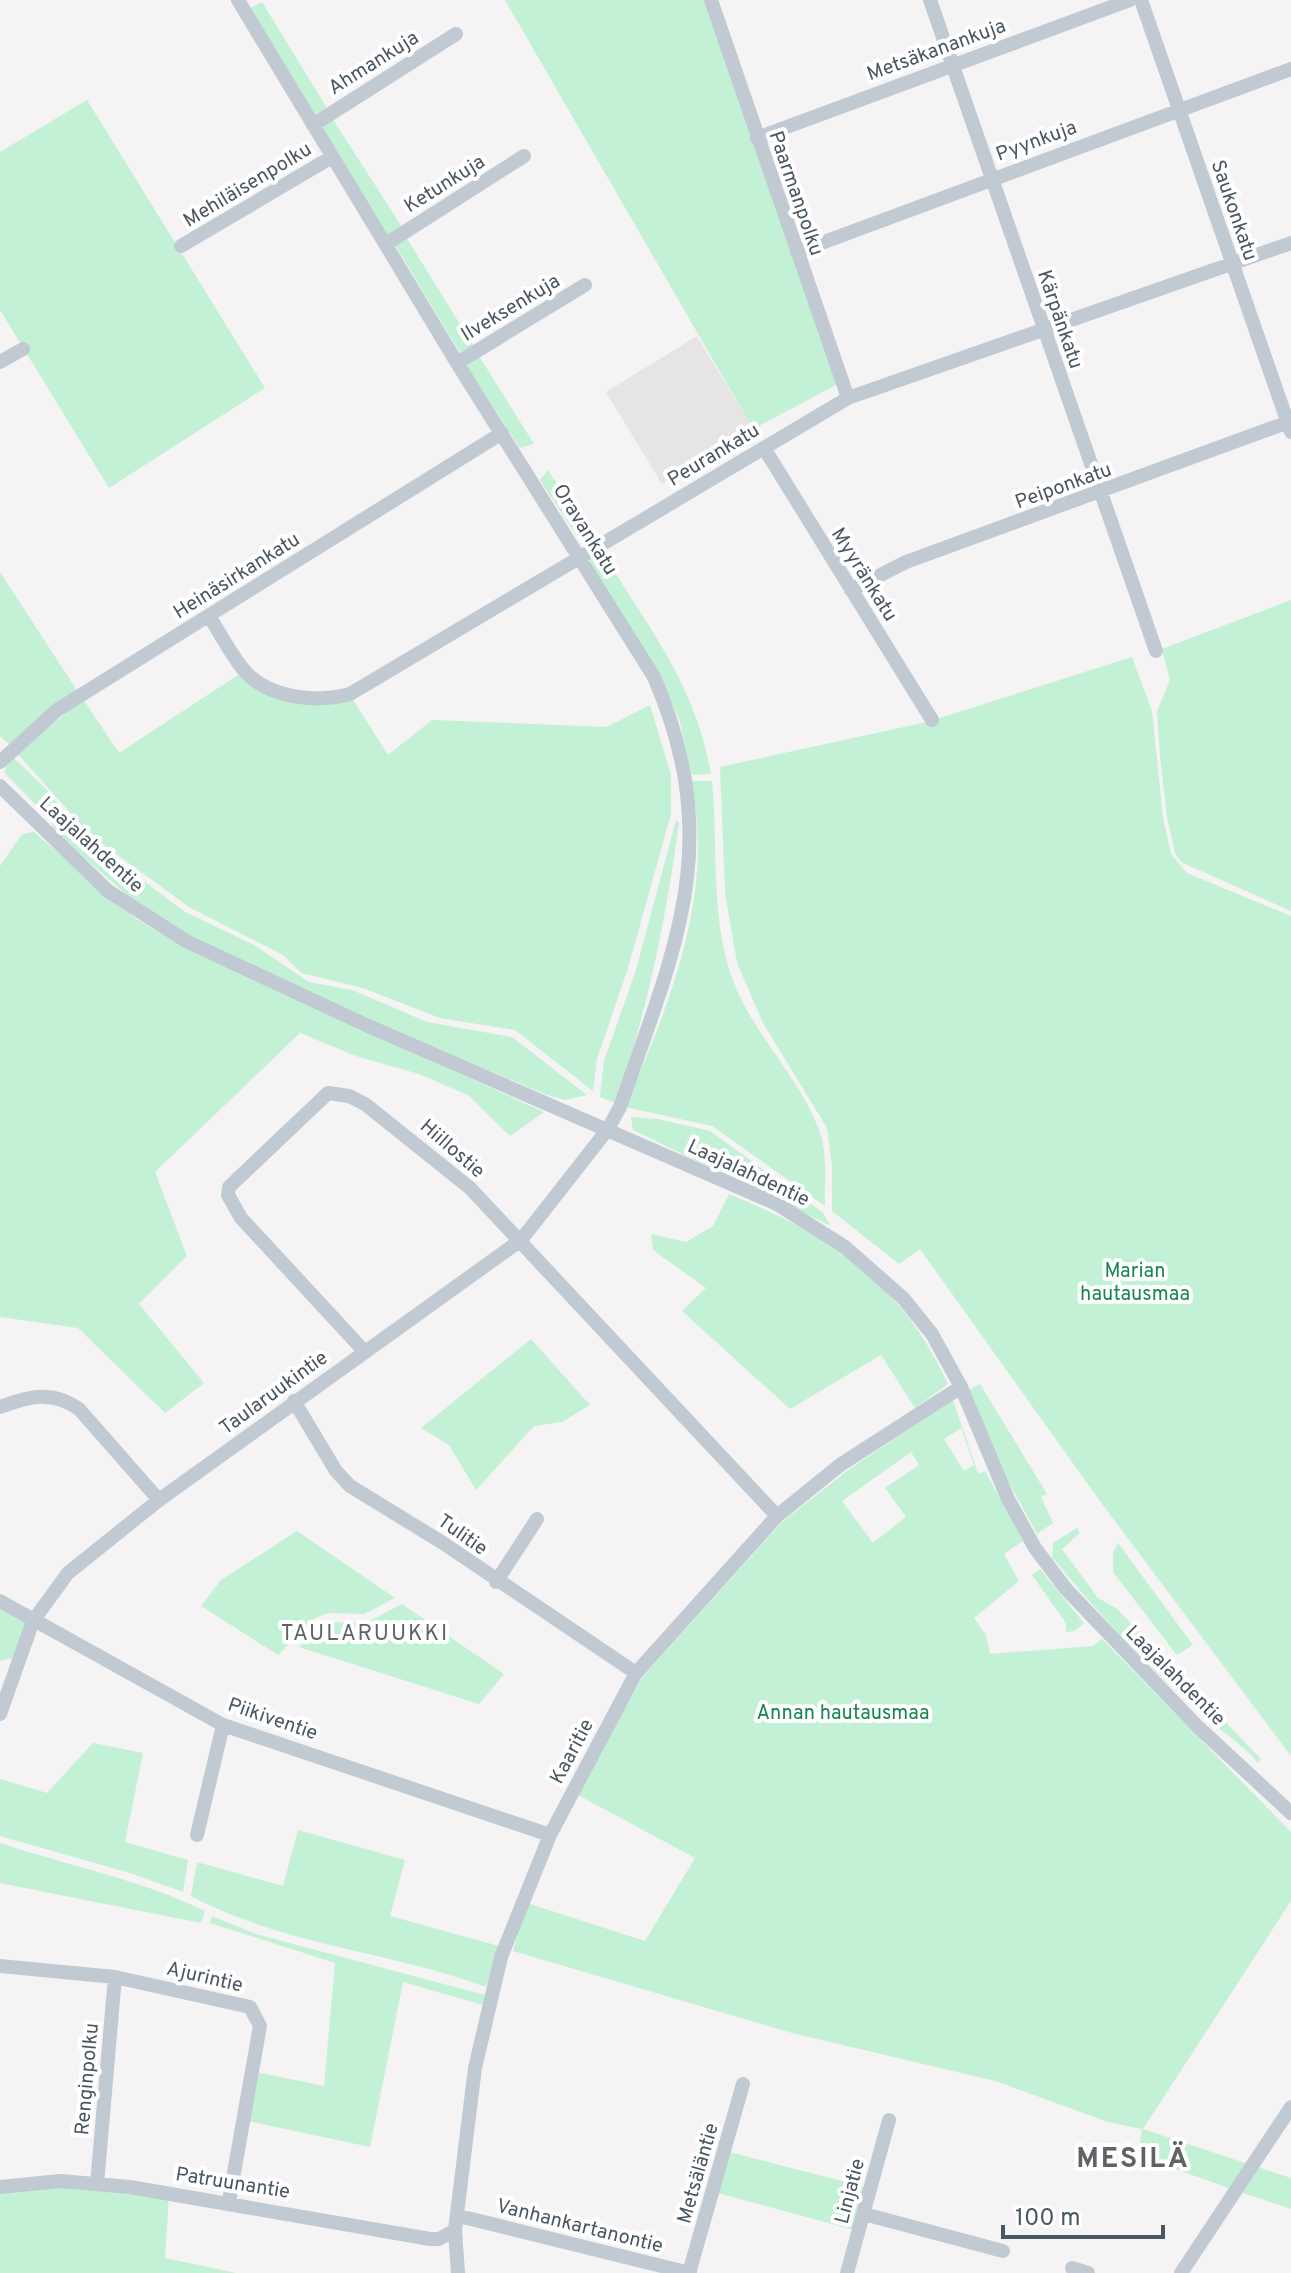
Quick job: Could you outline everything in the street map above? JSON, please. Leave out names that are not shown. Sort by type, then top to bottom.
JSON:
[{"type":"street","name":"Paarmanpolku","points":[[711,0],[848,398]]},
{"type":"street","name":"Kärpänkatu","points":[[930,0],[1156,651]]},
{"type":"street","name":"Metsäkanankuja","points":[[757,138],[1130,0]]},
{"type":"street","name":"Saukonkatu","points":[[1141,0],[1290,425]]},
{"type":"street","name":"Oravankatu","points":[[244,2],[313,125],[457,363],[654,677],[673,721],[688,800],[691,858],[679,932],[624,1096],[608,1129]]},
{"type":"street","name":"Ahmankuja","points":[[313,125],[456,34]]},
{"type":"street","name":"Pyynkuja","points":[[797,252],[1291,69]]},
{"type":"street","name":"Ketunkuja","points":[[386,244],[524,156]]},
{"type":"street","name":"Mehiläisenpolku","points":[[181,246],[332,157]]},
{"type":"street","name":"Peurankatu","points":[[209,616],[244,671],[257,681],[299,697],[334,698],[372,682],[848,398],[1291,243]]},
{"type":"street","name":"Ilveksenkuja","points":[[457,363],[585,285]]},
{"type":"street","points":[[0,362],[23,349]]},
{"type":"street","name":"Peiponkatu","points":[[851,590],[906,562],[1290,425]]},
{"type":"street","name":"Heinäsirkankatu","points":[[0,762],[57,710],[502,433]]},
{"type":"street","name":"Myyränkatu","points":[[764,448],[932,720]]},
{"type":"street","name":"Laajalahdentie","points":[[0,786],[108,891],[186,941],[366,1025],[777,1204],[845,1247],[879,1274],[919,1316],[961,1387],[1008,1499],[1035,1548],[1066,1589],[1197,1726],[1291,1813]]},
{"type":"street","name":"Hiillostie","points":[[364,1351],[241,1218],[228,1195],[237,1178],[328,1093],[337,1092],[365,1104],[470,1188],[777,1516]]},
{"type":"street","name":"Taularuukintie","points":[[0,1714],[33,1621],[68,1573],[159,1500],[521,1240],[608,1129]]},
{"type":"street","name":"Kaaritie","points":[[458,2273],[457,2223],[475,2068],[505,1947],[550,1835],[636,1673],[777,1516],[840,1465],[961,1387]]},
{"type":"street","points":[[0,1407],[50,1395],[65,1399],[79,1409],[159,1500]]},
{"type":"street","name":"Tulitie","points":[[294,1401],[318,1445],[350,1486],[443,1543],[496,1582],[636,1673]]},
{"type":"street","points":[[496,1582],[537,1519]]},
{"type":"street","name":"Piikiventie","points":[[0,1601],[223,1725],[550,1835]]},
{"type":"street","points":[[197,1835],[223,1725]]},
{"type":"street","name":"Ajurintie","points":[[0,1966],[115,1977],[240,2003],[256,2013],[260,2026],[229,2201]]},
{"type":"street","name":"Renginpolku","points":[[97,2184],[115,1977]]},
{"type":"street","name":"Metsäläntie","points":[[690,2273],[743,2084]]},
{"type":"street","points":[[1181,2273],[1291,2107]]},
{"type":"street","name":"Linjatie","points":[[847,2273],[889,2120]]},
{"type":"street","name":"Patruunantie","points":[[0,2187],[60,2181],[97,2184],[229,2201],[430,2239],[439,2239],[457,2223]]},
{"type":"street","points":[[864,2214],[1003,2251]]},
{"type":"street","name":"Vanhankartanontie","points":[[457,2223],[690,2273]]},
{"type":"street","points":[[1072,2268],[1088,2273]]},
{"type":"shaded area","points":[[697,336],[753,429],[662,484],[606,392]]},
{"type":"green space","points":[[505,0],[705,0],[838,384],[753,429]]},
{"type":"green space","points":[[262,2],[327,108],[315,115],[251,8]]},
{"type":"green space","points":[[87,100],[265,388],[109,488],[0,310],[0,152]]},
{"type":"green space","points":[[332,118],[402,227],[388,236],[321,124]]},
{"type":"green space","points":[[406,237],[473,345],[460,353],[395,245]]},
{"type":"green space","points":[[479,356],[534,444],[520,448],[466,365]]},
{"type":"green space","points":[[548,470],[586,529],[576,535],[540,480]]},
{"type":"green space","points":[[601,550],[682,683],[704,741],[711,774],[692,775],[679,719],[658,673],[587,557]]},
{"type":"green space","points":[[0,572],[78,692],[10,745],[0,736]]},
{"type":"green space","points":[[1291,600],[1291,911],[1181,862],[1175,853],[1167,817],[1157,711],[1170,680],[1162,649]]},
{"type":"green space","name":"Marian hautausmaa","points":[[1132,657],[1152,711],[1163,818],[1171,854],[1187,873],[1291,916],[1291,1756],[1100,1501],[920,1249],[899,1264],[832,1211],[832,1166],[827,1128],[763,1023],[737,963],[725,893],[720,767],[927,722]]},
{"type":"green space","points":[[241,673],[255,684],[352,698],[388,755],[432,720],[607,727],[650,705],[671,775],[671,814],[628,968],[597,1059],[593,1091],[515,1030],[440,1018],[363,988],[301,973],[283,955],[189,907],[89,834],[17,753],[83,699],[119,753]]},
{"type":"green space","points":[[11,755],[45,788],[85,837],[185,912],[254,945],[309,982],[352,990],[427,1022],[512,1037],[587,1095],[565,1100],[547,1095],[374,1022],[189,936],[144,910],[55,832],[50,820],[4,772]]},
{"type":"green space","points":[[691,781],[712,781],[717,899],[729,969],[749,1013],[800,1092],[820,1133],[825,1160],[825,1206],[712,1126],[625,1107],[672,989],[693,907],[697,823]]},
{"type":"green space","points":[[676,820],[679,823],[662,930],[637,1034],[616,1103],[600,1097],[604,1061],[636,970]]},
{"type":"green space","points":[[34,832],[135,918],[182,946],[544,1112],[510,1136],[468,1095],[419,1074],[356,1056],[300,1033],[155,1172],[187,1256],[139,1304],[204,1383],[165,1413],[78,1328],[0,1317],[0,866],[22,834]]},
{"type":"green space","points":[[631,1117],[658,1119],[710,1131],[822,1212],[831,1226],[633,1130]]},
{"type":"green space","points":[[729,1194],[800,1227],[859,1266],[908,1317],[948,1384],[915,1408],[881,1355],[790,1409],[682,1311],[706,1288],[653,1250],[651,1234],[686,1242],[713,1226]]},
{"type":"green space","points":[[531,1339],[590,1405],[562,1422],[534,1426],[476,1490],[449,1445],[421,1428]]},
{"type":"green space","points":[[980,1384],[1047,1494],[1041,1497],[1053,1523],[1037,1534],[1002,1470],[968,1391]]},
{"type":"green space","name":"Annan hautausmaa","points":[[953,1400],[978,1474],[985,1471],[1023,1541],[1004,1554],[1019,1581],[974,1618],[986,1635],[990,1654],[1093,1646],[1102,1639],[1291,1832],[1291,1901],[1143,2129],[1248,2164],[1231,2189],[1167,2166],[1137,2164],[1142,2129],[1108,2122],[995,2081],[792,2033],[513,1951],[527,1903],[645,1941],[695,1858],[576,1794],[644,1675],[782,1522],[851,1468]],"holes":[[[961,1428],[974,1465],[964,1471],[944,1439]],[[911,1452],[919,1465],[885,1488],[906,1517],[873,1543],[842,1501]]]},
{"type":"green space","points":[[1077,1528],[1080,1533],[1062,1549],[1098,1598],[1116,1608],[1261,1759],[1258,1763],[1155,1671],[1052,1557],[1053,1543]]},
{"type":"green space","points":[[297,1531],[395,1598],[364,1614],[329,1613],[315,1618],[278,1655],[201,1606],[221,1580]]},
{"type":"green space","points":[[1118,1543],[1193,1645],[1177,1655],[1113,1572],[1113,1552]]},
{"type":"green space","points":[[1040,1569],[1084,1623],[1074,1631],[1066,1632],[1066,1623],[1032,1575]]},
{"type":"green space","points":[[402,1604],[504,1674],[479,1704],[299,1647],[330,1622],[366,1623]]},
{"type":"green space","points":[[0,1607],[27,1624],[15,1658],[0,1661]]},
{"type":"green space","points":[[93,1743],[143,1753],[125,1842],[188,1860],[183,1892],[130,1873],[0,1836],[0,1779],[47,1793]]},
{"type":"green space","points":[[298,1830],[405,1860],[390,1916],[499,1946],[486,1987],[412,1964],[262,1926],[191,1896],[197,1862],[283,1886]]},
{"type":"green space","points":[[0,1843],[129,1881],[180,1900],[205,1911],[201,1923],[0,1883]]},
{"type":"green space","points":[[212,1916],[256,1934],[485,1995],[483,2005],[403,1982],[370,2147],[248,2121],[256,2072],[324,2086],[335,1963],[210,1923]]},
{"type":"green space","points":[[729,2152],[866,2187],[854,2230],[718,2193]]},
{"type":"green space","points":[[1257,2167],[1291,2178],[1291,2209],[1238,2191]]},
{"type":"green space","points":[[60,2186],[169,2196],[165,2258],[236,2273],[0,2273],[0,2191]]},
{"type":"district","name":"TAULARUUKKI","points":[[365,1632]]},
{"type":"district","name":"MESILÄ","points":[[1133,2157]]}]
